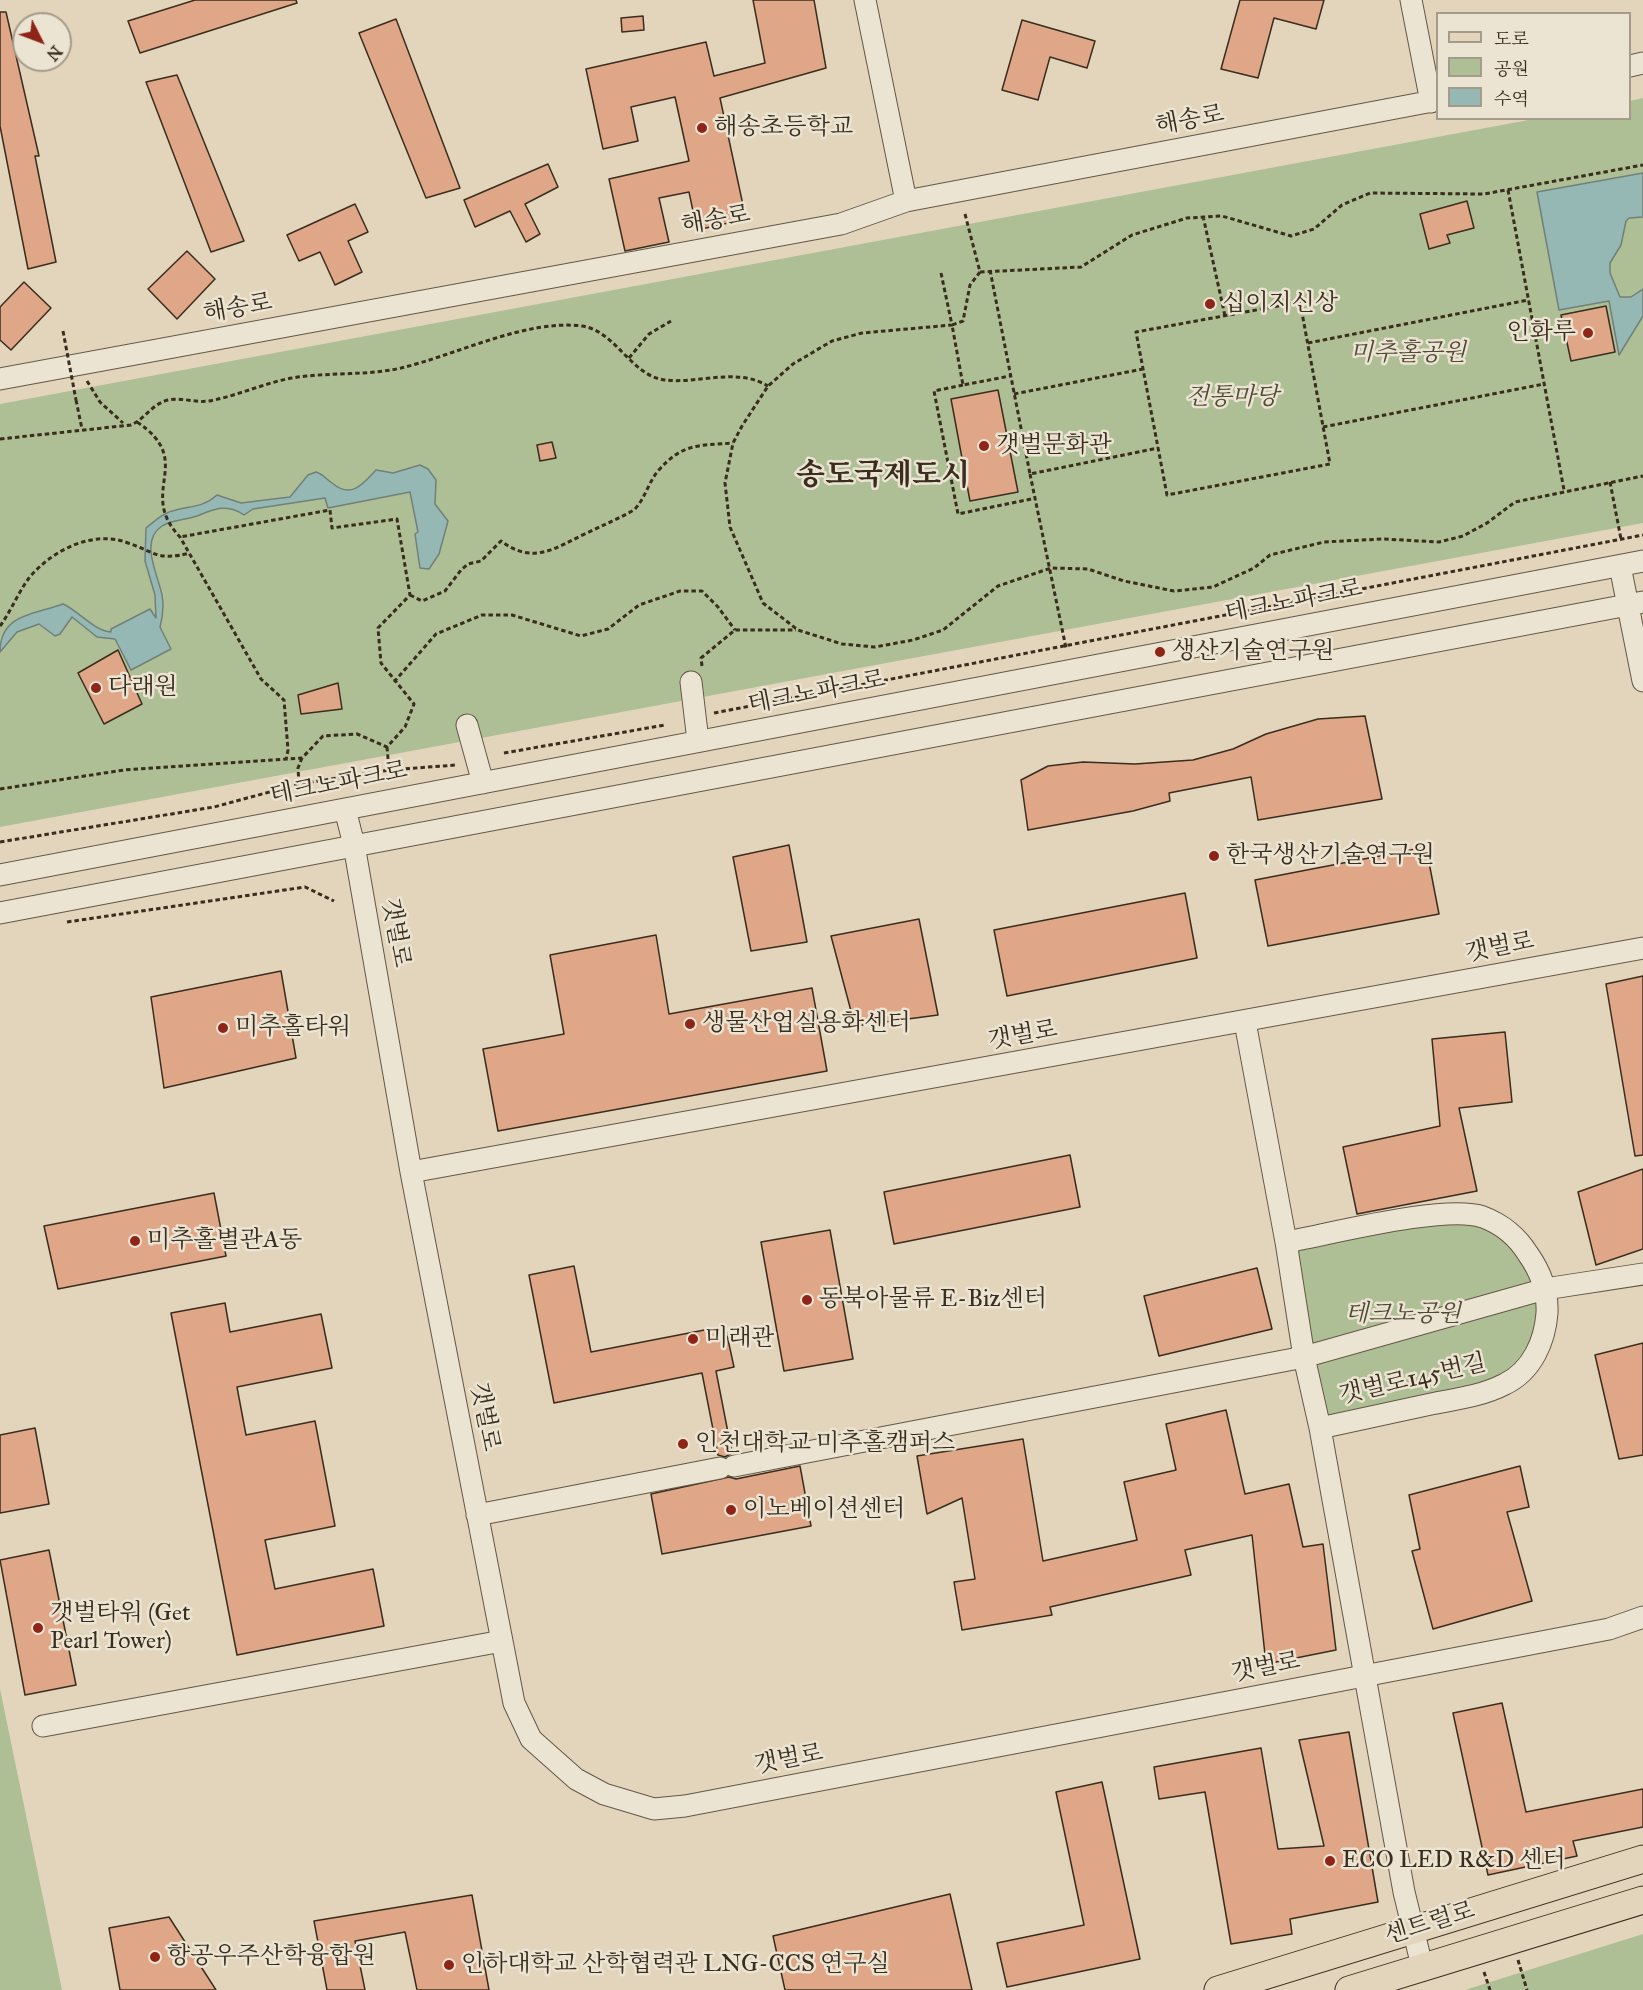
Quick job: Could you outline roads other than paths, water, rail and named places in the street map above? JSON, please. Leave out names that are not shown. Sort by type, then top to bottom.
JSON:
[{"type":"main road","name":"센트럴로","points":[[1218,1990],[1643,1859]]},
{"type":"main road","name":"센트럴로","points":[[1349,1990],[1643,1900]]},
{"type":"street","points":[[865,0],[906,201]]},
{"type":"street","points":[[1411,0],[1434,101]]},
{"type":"street","name":"해송로","points":[[0,379],[841,225],[906,201],[1434,101]]},
{"type":"street","name":"테크노파크로","points":[[0,875],[1643,561]]},
{"type":"street","points":[[1620,566],[1635,604],[1643,681]]},
{"type":"street","points":[[0,913],[1635,604]]},
{"type":"street","points":[[691,682],[698,741]]},
{"type":"street","points":[[467,725],[483,783]]},
{"type":"street","name":"갯벌로","points":[[345,809],[354,845],[411,1172],[514,1703],[531,1738],[576,1779],[604,1794],[654,1809],[685,1806],[1609,1629],[1643,1617]]},
{"type":"street","name":"갯벌로","points":[[411,1172],[1643,948]]},
{"type":"street","name":"갯벌로145번길","points":[[1245,1022],[1286,1242],[1304,1357],[1320,1428],[1364,1676],[1422,1966]]},
{"type":"street","name":"갯벌로145번길","points":[[1286,1242],[1450,1212],[1482,1217],[1505,1228],[1524,1247],[1537,1266],[1545,1289],[1547,1308],[1545,1334],[1530,1363],[1507,1383],[1481,1394],[1320,1428]]},
{"type":"street","points":[[477,1515],[1304,1357],[1545,1289],[1643,1274]]},
{"type":"street","points":[[44,1726],[502,1641]]},
{"type":"water","points":[[1643,173],[1643,217],[1629,218],[1626,221],[1621,245],[1610,263],[1610,273],[1620,297],[1631,297],[1643,289],[1643,316],[1619,355],[1609,301],[1559,310],[1537,192]]},
{"type":"water","points":[[420,465],[428,469],[436,480],[435,504],[448,521],[439,554],[429,569],[420,568],[415,534],[418,532],[410,492],[328,508],[325,498],[253,509],[244,515],[232,509],[215,509],[166,524],[155,532],[152,540],[152,559],[163,599],[160,627],[171,649],[131,670],[115,639],[97,637],[72,617],[60,634],[55,636],[39,624],[17,632],[0,652],[1,639],[12,623],[30,614],[63,604],[93,625],[111,632],[111,629],[150,609],[156,618],[155,595],[145,561],[146,528],[172,511],[202,504],[217,495],[241,503],[290,497],[308,475],[316,472],[339,488],[351,490],[361,485],[376,470],[393,473]]},
{"type":"place","name":"해송초등학교","points":[[702,128]]},
{"type":"place","name":"십이지신상","points":[[1210,304]]},
{"type":"place","name":"인화루","points":[[1588,333]]},
{"type":"place","name":"갯벌문화관","points":[[984,446]]},
{"type":"place","name":"생산기술연구원","points":[[1160,652]]},
{"type":"place","name":"다래원","points":[[96,688]]},
{"type":"place","name":"한국생산기술연구원","points":[[1214,856]]},
{"type":"place","name":"생물산업실용화센터","points":[[690,1024]]},
{"type":"place","name":"미추홀타워","points":[[223,1028]]},
{"type":"place","name":"미추홀별관A동","points":[[135,1241]]},
{"type":"place","name":"동북아물류 E-Biz센터","points":[[807,1300]]},
{"type":"place","name":"미래관","points":[[693,1339]]},
{"type":"place","name":"인천대학교 미추홀캠퍼스","points":[[683,1444]]},
{"type":"place","name":"이노베이션센터","points":[[731,1510]]},
{"type":"place","name":"갯벌타워 (Get Pearl Tower)","points":[[38,1628]]},
{"type":"place","name":"ECO LED R&D 센터","points":[[1330,1861]]},
{"type":"place","name":"항공우주산학융합원","points":[[155,1957]]},
{"type":"place","name":"인하대학교 산학협력관 LNG-CCS 연구실","points":[[449,1965]]},
{"type":"district","name":"송도국제도시","points":[[883,477]]},
{"type":"park label","name":"미추홀공원","points":[[1408,354]]},
{"type":"park label","name":"전통마당","points":[[1232,398]]},
{"type":"park label","name":"테크노공원","points":[[1403,1315]]}]
